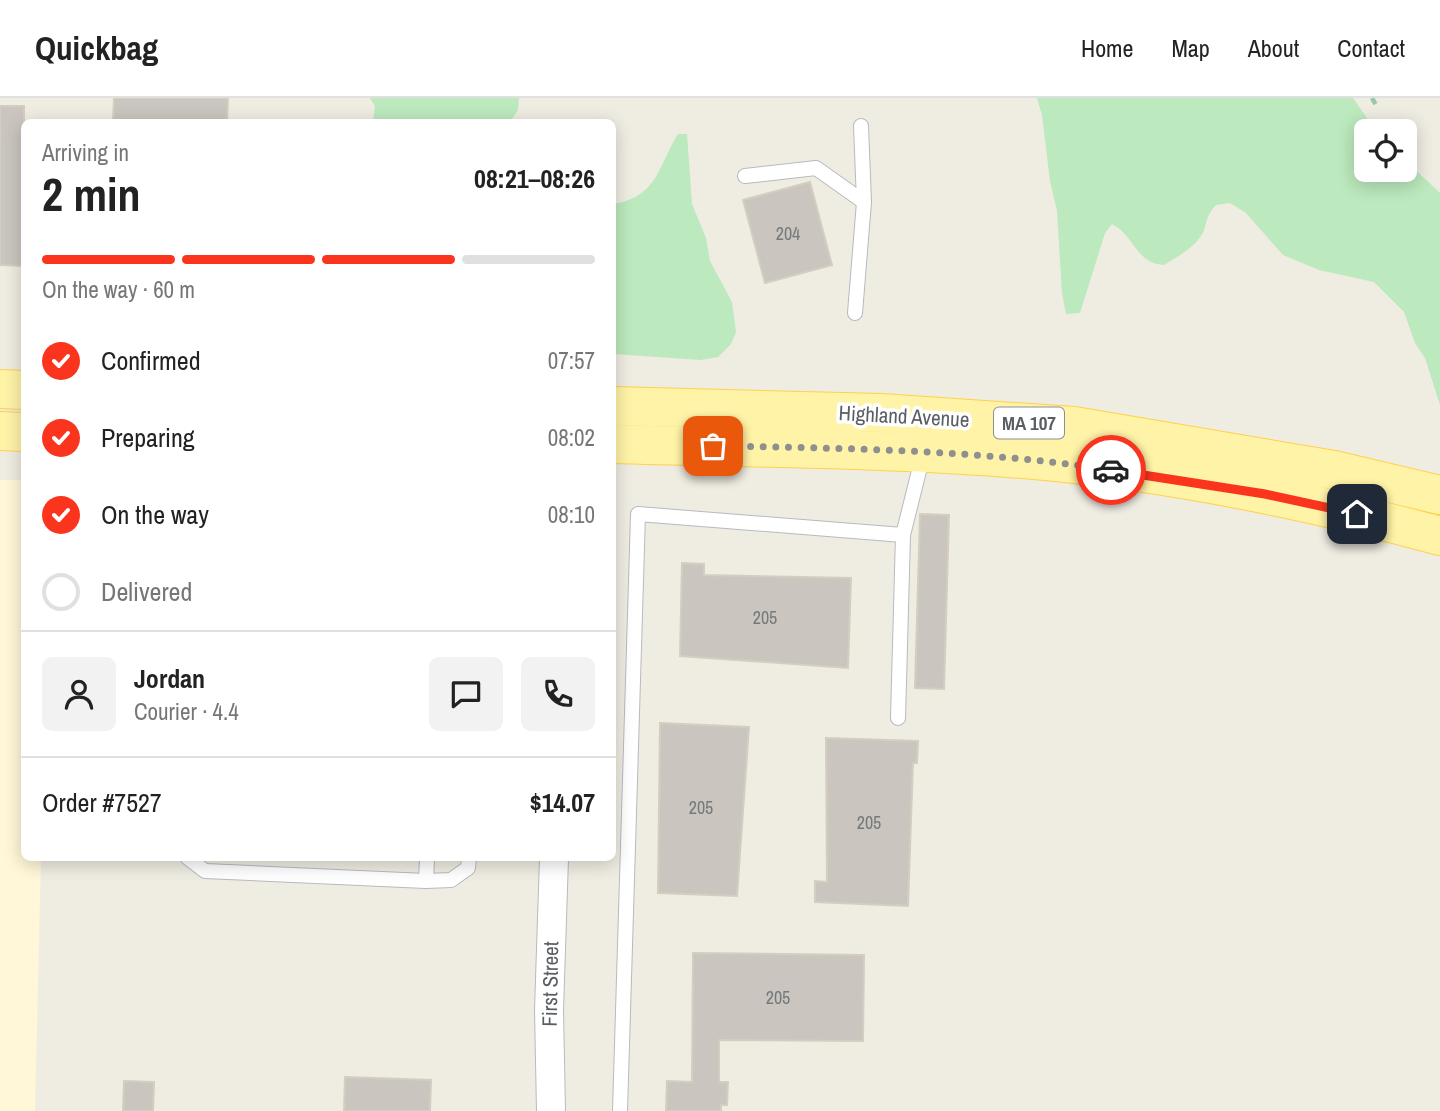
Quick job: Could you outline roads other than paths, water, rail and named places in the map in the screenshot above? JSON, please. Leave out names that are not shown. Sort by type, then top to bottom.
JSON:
[{"type":"main road","points":[[0,389],[21,390]]},
{"type":"main road","name":"Highland Avenue","points":[[616,406],[881,413],[1074,426],[1334,470],[1440,495]]},
{"type":"main road","points":[[0,431],[21,432]]},
{"type":"main road","name":"Highland Avenue","points":[[616,444],[861,450],[1010,458],[1240,490],[1357,514],[1440,536]]},
{"type":"street","name":"First Street","points":[[551,1111],[549,1010],[554,861]]},
{"type":"lane","points":[[855,313],[864,202],[861,126]]},
{"type":"lane","points":[[745,176],[816,168],[864,202]]},
{"type":"lane","points":[[898,718],[903,535],[923,454]]},
{"type":"lane","points":[[620,1111],[638,514],[903,535]]},
{"type":"lane","points":[[192,861],[205,871],[426,881],[451,880],[468,868],[469,861]]},
{"type":"lane","points":[[426,881],[427,861]]}]
